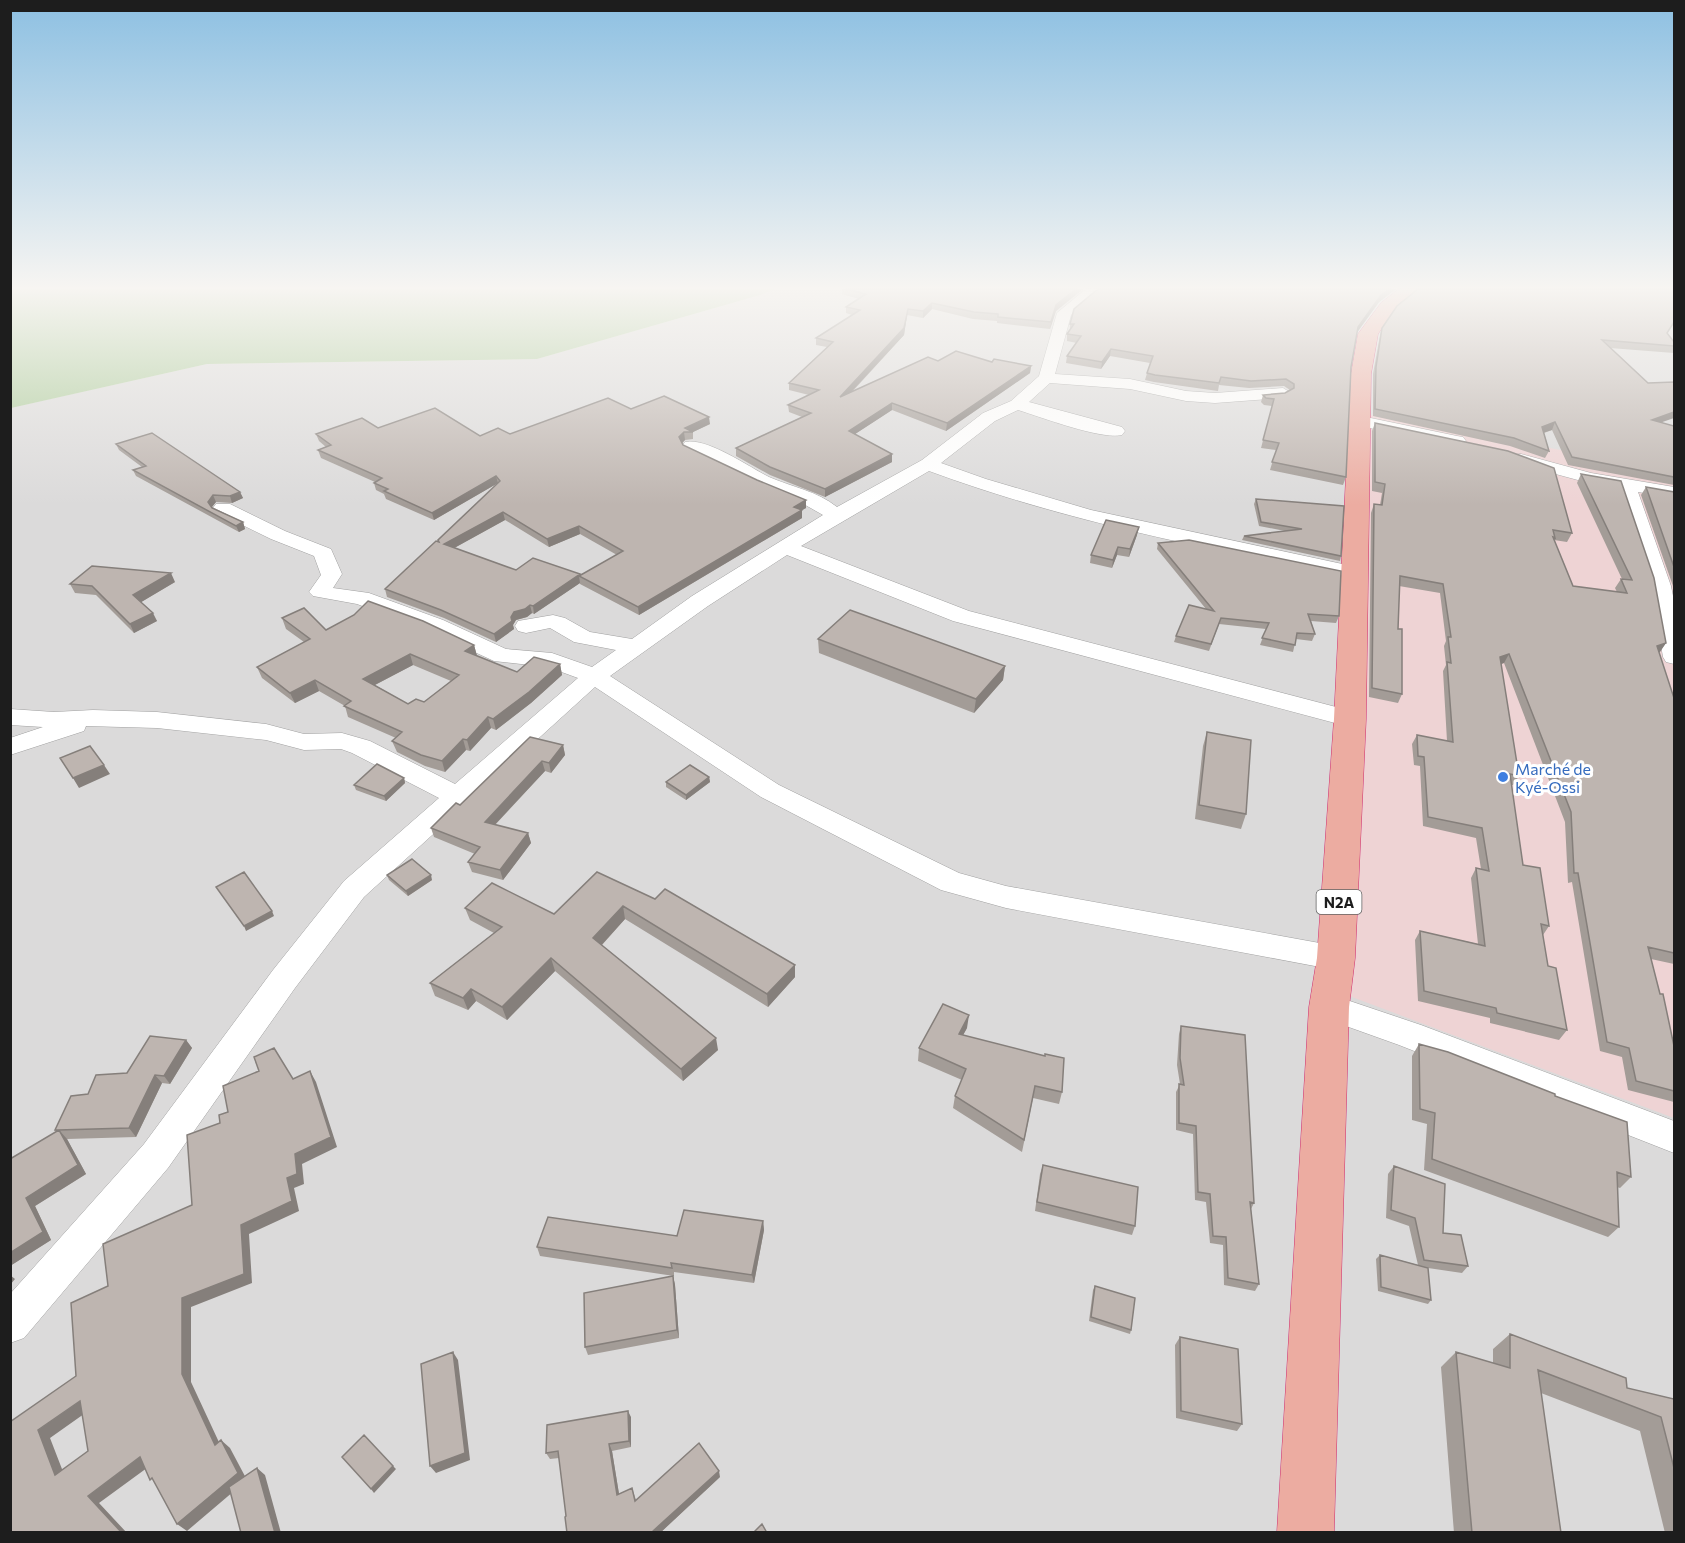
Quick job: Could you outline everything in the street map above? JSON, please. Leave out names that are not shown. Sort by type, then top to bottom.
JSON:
[{"type":"highway","name":"N2A","points":[[1305,1533],[1329,1007],[1336,958],[1350,719],[1363,361]]},
{"type":"street","points":[[10,1324],[156,1156],[284,979],[354,889],[594,676],[700,601],[835,516],[928,464],[989,417],[1017,404],[1046,378],[1051,361]]},
{"type":"street","points":[[1046,378],[1130,384],[1186,396],[1215,398],[1282,393]]},
{"type":"street","points":[[1017,404],[1087,425],[1116,431]]},
{"type":"street","points":[[1361,421],[1471,444]]},
{"type":"street","points":[[691,446],[715,454],[754,477],[821,505],[835,516]]},
{"type":"street","points":[[1510,453],[1529,462],[1588,478],[1674,492]]},
{"type":"street","points":[[928,464],[1004,492],[1056,507],[1185,538],[1354,572]]},
{"type":"street","points":[[1626,484],[1661,586],[1674,657]]},
{"type":"street","points":[[223,508],[278,536],[324,553],[324,559],[329,564],[328,570],[332,574],[320,592],[361,598],[435,625],[502,656],[552,660],[594,676],[770,791],[951,882],[1016,900],[1336,958]]},
{"type":"street","points":[[784,547],[961,616],[1350,719]]},
{"type":"street","points":[[526,626],[547,619],[560,623],[580,637],[637,646]]},
{"type":"street","points":[[10,717],[54,720],[93,718],[157,720],[266,732],[304,742],[342,741],[361,747],[458,797]]},
{"type":"street","points":[[10,747],[93,718]]},
{"type":"street","points":[[1329,1007],[1410,1035],[1674,1137]]},
{"type":"shaded area","points":[[405,361],[1674,361],[1674,1532],[11,1532],[10,408],[207,364]]},
{"type":"shaded area","name":"Marché de Kyé-Ossi","points":[[1349,411],[1674,469],[1674,1118],[1320,985],[1343,570]]},
{"type":"green space","points":[[11,361],[405,361],[207,364],[11,408]]},
{"type":"building","points":[[813,361],[873,361],[840,397],[919,361],[1005,361],[1031,366],[947,423],[892,403],[849,431],[892,454],[825,489],[770,467],[736,448],[811,413],[788,405],[819,390],[789,383]]},
{"type":"building","points":[[1151,361],[1352,361],[1346,477],[1272,462],[1279,443],[1263,440],[1274,399],[1263,395],[1285,393],[1294,388],[1294,384],[1286,379],[1251,381],[1221,377],[1219,383],[1147,373]]},
{"type":"building","points":[[1377,361],[1624,361],[1648,383],[1674,382],[1674,412],[1652,420],[1674,426],[1674,477],[1572,457],[1555,422],[1542,427],[1549,451],[1514,438],[1375,409]]},
{"type":"building","points":[[664,396],[709,417],[685,428],[693,432],[684,432],[679,437],[683,445],[806,500],[794,507],[802,510],[638,607],[579,576],[623,551],[579,526],[547,539],[503,512],[444,544],[516,570],[533,558],[580,574],[533,606],[530,605],[514,612],[511,617],[512,621],[494,634],[441,610],[385,589],[436,541],[439,542],[438,540],[500,481],[496,476],[432,513],[384,491],[388,489],[374,483],[382,478],[318,450],[331,445],[316,434],[362,418],[378,428],[435,408],[480,436],[498,428],[510,434],[608,398],[631,409]]},
{"type":"building","points":[[1375,423],[1508,451],[1554,468],[1572,533],[1553,530],[1555,538],[1553,537],[1573,586],[1627,593],[1621,579],[1632,580],[1581,474],[1621,481],[1654,578],[1666,643],[1657,646],[1674,698],[1674,953],[1648,947],[1660,994],[1663,994],[1674,1046],[1674,1091],[1636,1081],[1629,1048],[1607,1042],[1578,873],[1574,873],[1571,812],[1509,654],[1500,657],[1519,776],[1510,774],[1523,865],[1540,868],[1549,926],[1541,924],[1548,966],[1556,968],[1567,1030],[1497,1013],[1496,1008],[1424,991],[1420,931],[1485,946],[1476,868],[1489,871],[1482,828],[1428,817],[1424,757],[1418,756],[1417,735],[1453,742],[1447,662],[1451,663],[1448,637],[1451,637],[1443,584],[1400,576],[1398,629],[1402,629],[1402,694],[1372,688],[1374,504],[1382,505],[1385,484],[1375,482]]},
{"type":"building","points":[[152,433],[240,492],[230,496],[213,495],[208,502],[212,508],[243,522],[236,526],[133,470],[146,466],[116,444]]},
{"type":"building","points":[[1646,487],[1674,492],[1674,567]]},
{"type":"building","points":[[1256,499],[1344,506],[1341,556],[1244,536],[1302,529],[1261,522]]},
{"type":"building","points":[[1106,520],[1139,527],[1130,549],[1118,547],[1113,560],[1091,555]]},
{"type":"building","points":[[1189,540],[1341,571],[1339,616],[1308,614],[1315,634],[1297,633],[1295,645],[1262,638],[1269,623],[1221,618],[1211,644],[1176,636],[1189,605],[1214,611],[1158,543]]},
{"type":"building","points":[[92,566],[171,573],[133,595],[153,613],[130,624],[92,586],[70,584]]},
{"type":"building","points":[[368,601],[423,621],[474,645],[465,651],[517,672],[534,657],[560,664],[529,692],[493,719],[488,717],[467,740],[463,739],[442,761],[421,755],[392,741],[402,732],[344,706],[351,701],[315,680],[290,693],[257,667],[310,639],[282,618],[304,608],[326,630],[354,615]],"holes":[[[410,654],[459,675],[424,702],[416,699],[408,704],[363,679]]]},
{"type":"building","points":[[850,610],[1005,666],[976,699],[818,639]]},
{"type":"building","points":[[1207,732],[1251,740],[1246,814],[1199,805]]},
{"type":"building","points":[[530,737],[563,745],[549,763],[542,761],[485,822],[528,833],[500,870],[468,862],[480,847],[431,828],[456,803],[460,805]]},
{"type":"building","points":[[90,746],[104,765],[73,778],[60,758]]},
{"type":"building","points":[[377,764],[404,778],[384,796],[354,785]]},
{"type":"building","points":[[690,765],[709,777],[686,795],[666,782]]},
{"type":"building","points":[[412,859],[431,875],[406,891],[387,875]]},
{"type":"building","points":[[244,872],[272,911],[244,926],[216,887]]},
{"type":"building","points":[[597,872],[655,899],[665,889],[795,965],[767,994],[623,906],[593,938],[716,1038],[681,1069],[551,958],[502,1007],[471,989],[463,998],[430,983],[502,927],[465,908],[492,883],[554,914]]},
{"type":"building","points":[[943,1004],[969,1015],[959,1034],[1045,1056],[1045,1054],[1064,1058],[1062,1092],[1035,1086],[1024,1140],[955,1096],[966,1069],[919,1048]]},
{"type":"building","points":[[1181,1026],[1245,1035],[1254,1203],[1250,1202],[1259,1284],[1228,1278],[1226,1237],[1213,1236],[1210,1194],[1198,1192],[1196,1126],[1179,1123],[1179,1084],[1184,1085],[1180,1058]]},
{"type":"building","points":[[150,1036],[186,1040],[164,1076],[155,1075],[129,1128],[55,1130],[71,1096],[88,1094],[96,1075],[127,1073]]},
{"type":"building","points":[[1419,1044],[1448,1052],[1555,1094],[1555,1096],[1627,1122],[1631,1177],[1617,1172],[1619,1227],[1432,1159],[1435,1113],[1420,1109]]},
{"type":"building","points":[[274,1048],[293,1079],[310,1071],[331,1137],[295,1154],[297,1174],[287,1178],[292,1201],[241,1225],[244,1274],[182,1298],[182,1374],[215,1445],[221,1440],[238,1473],[177,1524],[152,1478],[150,1480],[140,1457],[88,1496],[122,1533],[10,1533],[10,1422],[76,1376],[71,1303],[108,1286],[103,1244],[192,1205],[187,1135],[220,1123],[219,1115],[228,1112],[223,1086],[259,1071],[254,1057]],"holes":[[[80,1401],[88,1451],[55,1475],[38,1430]]]},
{"type":"building","points":[[59,1130],[78,1165],[26,1198],[43,1232],[10,1253],[10,1159]]},
{"type":"building","points":[[1043,1165],[1138,1187],[1135,1226],[1037,1202]]},
{"type":"building","points":[[1394,1166],[1445,1184],[1443,1233],[1461,1235],[1468,1266],[1424,1260],[1415,1218],[1391,1210]]},
{"type":"building","points":[[684,1210],[763,1221],[752,1275],[671,1263],[672,1268],[537,1247],[548,1217],[677,1236]]},
{"type":"building","points":[[1380,1255],[1428,1268],[1431,1300],[1381,1287]]},
{"type":"building","points":[[673,1276],[677,1330],[585,1347],[584,1293]]},
{"type":"building","points":[[1095,1286],[1135,1298],[1131,1330],[1091,1317]]},
{"type":"building","points":[[1510,1334],[1626,1378],[1627,1388],[1674,1399],[1674,1468],[1661,1417],[1538,1370],[1561,1533],[1472,1533],[1456,1352],[1510,1368]]},
{"type":"building","points":[[1180,1337],[1238,1349],[1242,1424],[1181,1411]]},
{"type":"building","points":[[453,1352],[465,1453],[430,1466],[421,1364]]},
{"type":"building","points":[[628,1411],[629,1441],[609,1444],[617,1495],[632,1488],[635,1501],[699,1443],[719,1471],[653,1533],[567,1533],[558,1451],[546,1453],[547,1425]]},
{"type":"building","points":[[364,1435],[393,1466],[371,1489],[342,1457]]},
{"type":"building","points":[[257,1468],[275,1533],[241,1533],[229,1487]]},
{"type":"building","points":[[762,1524],[767,1533],[753,1533]]},
{"type":"place","name":"Marché de Kyé-Ossi","points":[[1503,777]]}]
